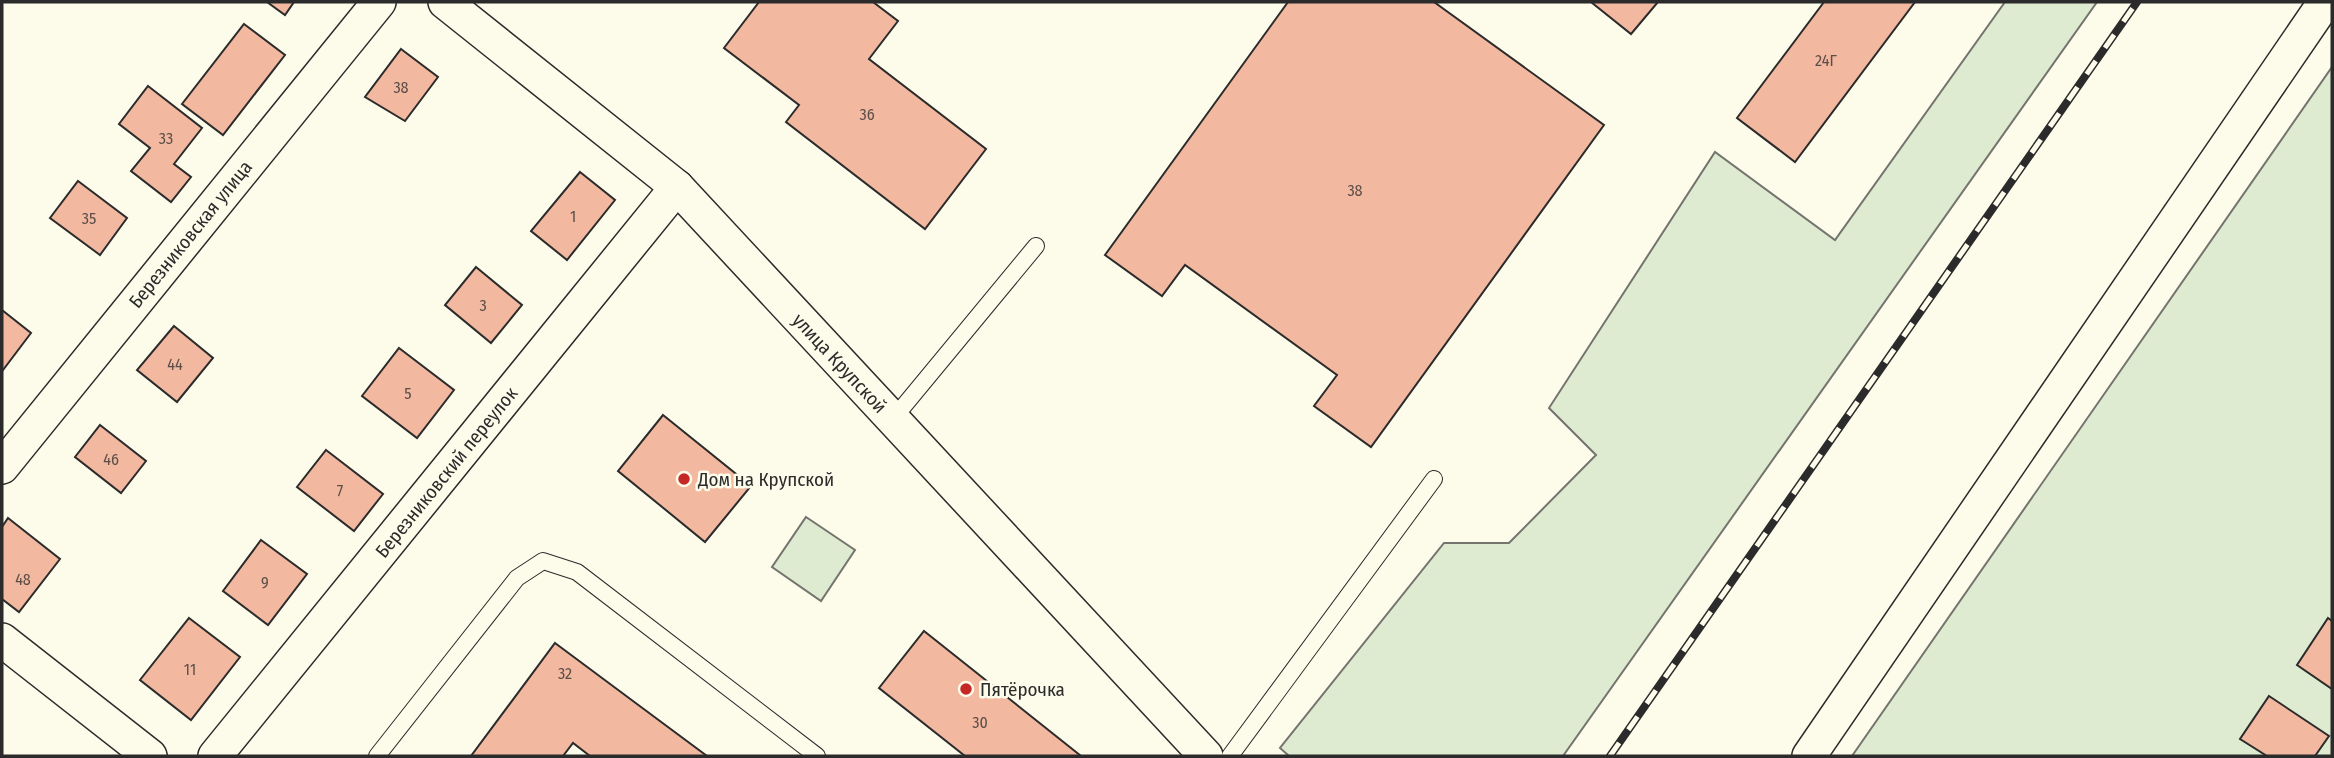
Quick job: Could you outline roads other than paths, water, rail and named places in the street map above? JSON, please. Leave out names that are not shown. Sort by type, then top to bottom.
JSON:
[{"type":"street","name":"Березниковская улица","points":[[2,467],[379,2]]},
{"type":"street","name":"улица Крупской","points":[[445,2],[677,187],[1206,756]]},
{"type":"street","points":[[1810,756],[2325,2]]},
{"type":"street","name":"Березниковский переулок","points":[[215,756],[677,187]]},
{"type":"street","points":[[2,640],[150,756]]},
{"type":"lane","points":[[893,419],[1036,246]]},
{"type":"lane","points":[[1230,756],[1434,479]]},
{"type":"lane","points":[[377,756],[517,578],[543,561],[577,572],[817,756]]},
{"type":"railway","points":[[1610,756],[2137,2]]},
{"type":"place","name":"Дом на Крупской","points":[[684,479]]},
{"type":"place","name":"Пятёрочка","points":[[966,689]]}]
